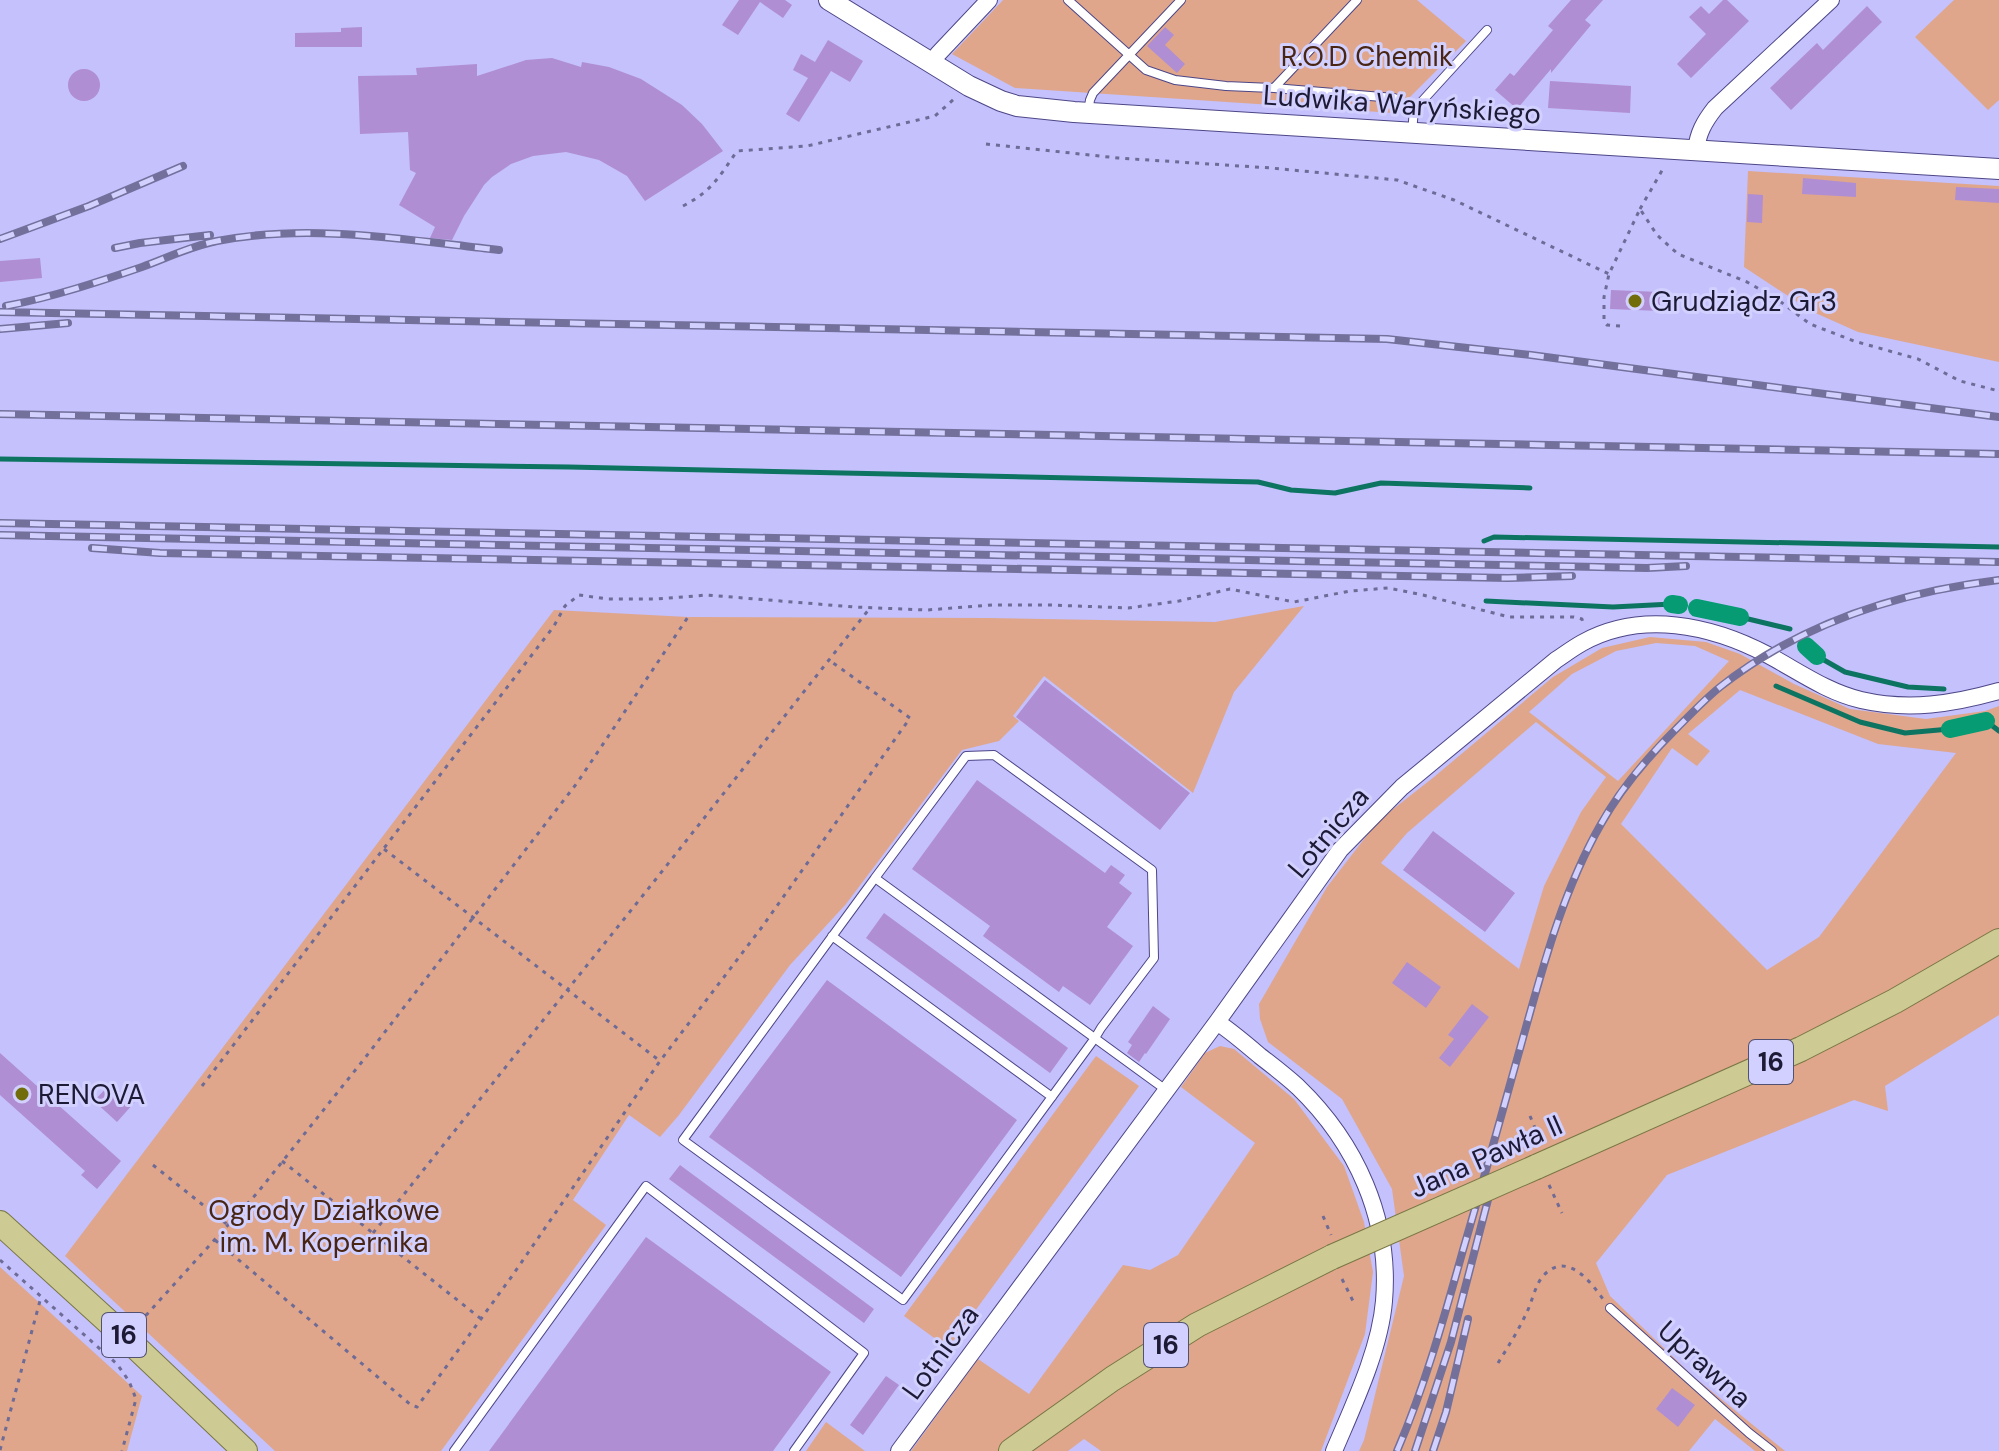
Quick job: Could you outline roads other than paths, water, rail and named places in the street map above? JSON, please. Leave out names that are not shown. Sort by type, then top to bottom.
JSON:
[{"type":"main road","name":"Jana Pawła II","points":[[1011,1451],[1112,1379],[1197,1325],[1801,1049],[1895,1001],[1999,941]]},
{"type":"main road","name":"16","points":[[0,1223],[245,1451]]},
{"type":"street","name":"Ludwika Waryńskiego","points":[[829,0],[969,86],[1017,106],[1088,113],[1999,169]]},
{"type":"street","points":[[932,63],[989,0]]},
{"type":"street","points":[[1696,150],[1703,123],[1715,108],[1831,0]]},
{"type":"street","name":"Lotnicza","points":[[899,1451],[1217,1022],[1340,850],[1402,787],[1556,660],[1592,638],[1651,623],[1694,627],[1742,643],[1838,693],[1860,700],[1904,705],[1951,703],[1999,691]]},
{"type":"street","points":[[1217,1022],[1297,1086],[1325,1116],[1349,1148],[1375,1213],[1385,1264],[1384,1303],[1362,1384],[1334,1451]]},
{"type":"lane","points":[[1068,0],[1146,70],[1175,80],[1394,98]]},
{"type":"lane","points":[[1088,113],[1093,93],[1181,0]]},
{"type":"lane","points":[[1274,88],[1357,0]]},
{"type":"lane","points":[[1412,133],[1414,110],[1487,30]]},
{"type":"lane","points":[[994,755],[1152,870],[1154,958],[903,1300],[683,1140],[875,878],[966,756],[994,755]]},
{"type":"lane","points":[[875,878],[1166,1090]]},
{"type":"lane","points":[[832,936],[1052,1097]]},
{"type":"lane","points":[[454,1451],[646,1186],[864,1353],[794,1451]]},
{"type":"lane","name":"Uprawna","points":[[1610,1308],[1772,1451]]},
{"type":"waterway","points":[[0,459],[569,467],[1258,482],[1291,490],[1335,493],[1381,483],[1530,488]]},
{"type":"waterway","points":[[1484,541],[1494,537],[1999,547]]},
{"type":"waterway","points":[[1486,601],[1613,607],[1672,604]]},
{"type":"waterway","points":[[1672,604],[1679,605]]},
{"type":"waterway","points":[[1697,608],[1740,617]]},
{"type":"waterway","points":[[1740,617],[1790,629]]},
{"type":"waterway","points":[[1806,646],[1817,656]]},
{"type":"waterway","points":[[1817,656],[1845,672],[1908,687],[1944,689]]},
{"type":"waterway","points":[[1776,686],[1860,722],[1905,733],[1950,729]]},
{"type":"waterway","points":[[1986,721],[1999,731]]},
{"type":"waterway","points":[[1950,729],[1986,721]]},
{"type":"railway","points":[[0,239],[183,166]]},
{"type":"railway","points":[[6,306],[92,284],[207,243],[252,236],[323,233],[499,250]]},
{"type":"railway","points":[[115,248],[210,235]]},
{"type":"railway","points":[[0,312],[1387,339],[1999,417]]},
{"type":"railway","points":[[0,329],[68,323]]},
{"type":"railway","points":[[0,414],[1999,454]]},
{"type":"railway","points":[[0,523],[1999,562]]},
{"type":"railway","points":[[0,535],[1647,568],[1686,566]]},
{"type":"railway","points":[[92,548],[160,553],[1508,578],[1572,576]]},
{"type":"railway","points":[[1397,1451],[1441,1326],[1554,932],[1587,850],[1617,798],[1655,751],[1708,697],[1783,645],[1852,614],[1888,603],[1962,585],[1999,580]]},
{"type":"railway","points":[[1415,1451],[1451,1342],[1490,1192]]},
{"type":"railway","points":[[1433,1451],[1446,1412],[1468,1319]]},
{"type":"place","name":"Grudziądz Gr3","points":[[1635,301]]},
{"type":"place","name":"RENOVA","points":[[22,1094]]},
{"type":"park label","name":"R.O.D Chemik","points":[[1367,56]]},
{"type":"park label","name":"Ogrody Działkowe im. M. Kopernika","points":[[324,1226]]}]
